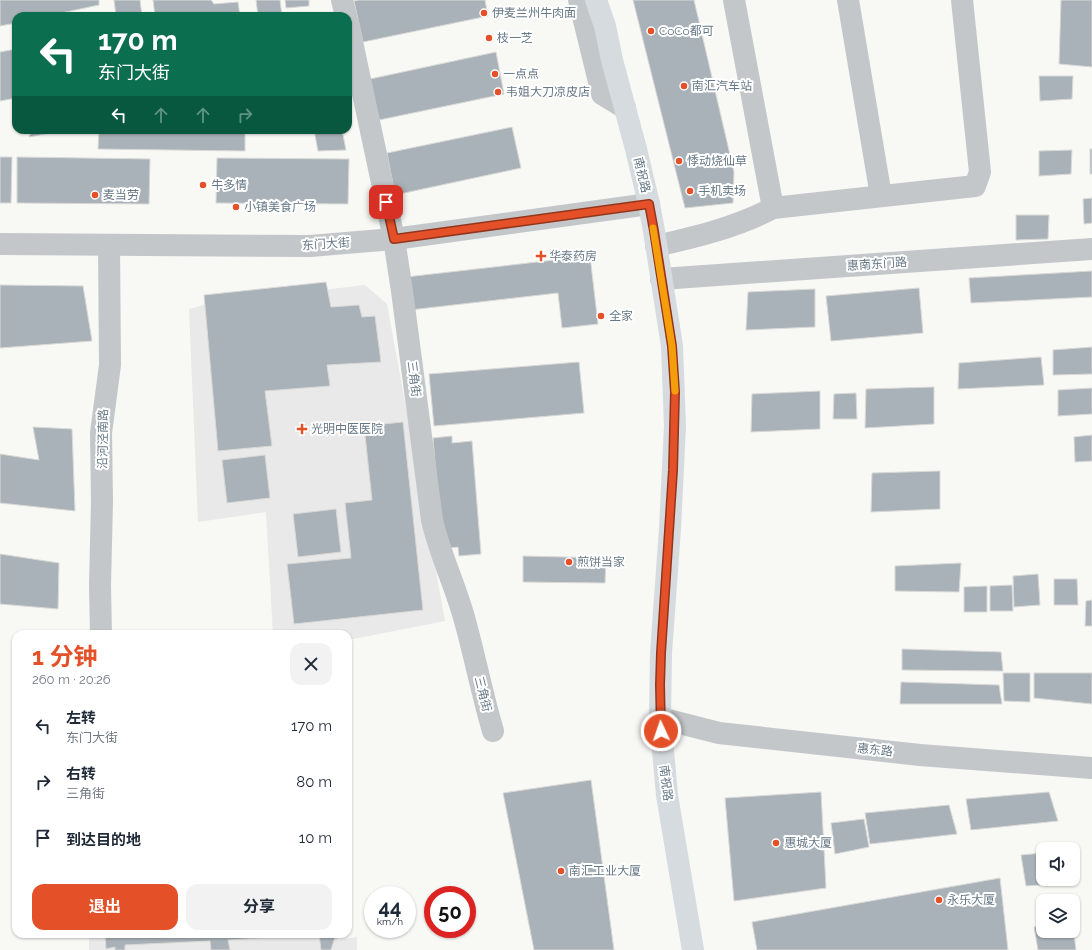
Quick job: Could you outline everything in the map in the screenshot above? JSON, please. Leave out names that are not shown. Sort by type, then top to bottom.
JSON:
[{"type":"main road","name":"南祝路","points":[[596,0],[605,26],[612,60],[649,204],[672,346],[675,426],[670,529],[661,653],[660,718],[668,795],[693,950]]},
{"type":"street","points":[[342,0],[345,12]]},
{"type":"street","points":[[579,0],[602,94],[625,108]]},
{"type":"street","points":[[734,0],[773,208]]},
{"type":"street","points":[[848,0],[881,196]]},
{"type":"street","points":[[656,246],[706,234],[760,215],[773,208],[975,186],[980,172],[962,0]]},
{"type":"street","name":"三角街","points":[[352,42],[394,239],[432,520],[465,621],[493,730]]},
{"type":"street","name":"东门大街","points":[[0,244],[310,246],[394,239],[649,204]]},
{"type":"street","name":"沿河泾南路","points":[[102,630],[100,586],[102,501],[101,433],[110,365],[109,245]]},
{"type":"street","name":"惠南东门路","points":[[661,279],[1092,249]]},
{"type":"street","name":"惠东路","points":[[660,718],[719,733],[920,755],[1092,768]]},
{"type":"shaded area","name":"光明中医医院","points":[[365,285],[387,304],[445,621],[352,639],[352,630],[273,630],[266,512],[198,522],[189,309],[207,304]]},
{"type":"shaded area","points":[[357,937],[357,950],[89,950],[89,938],[338,938],[338,940]]},
{"type":"building","points":[[0,0],[99,0],[99,5],[66,12],[12,12],[12,24],[0,26]]},
{"type":"building","points":[[114,0],[140,0],[142,12],[116,12]]},
{"type":"building","points":[[153,0],[211,0],[214,4],[238,2],[239,12],[154,12]]},
{"type":"building","points":[[256,0],[280,0],[282,12],[258,12]]},
{"type":"building","points":[[285,0],[309,0],[309,6],[286,8]]},
{"type":"building","points":[[485,0],[488,16],[363,42],[354,1]]},
{"type":"building","name":"南汇汽车站","points":[[633,0],[694,0],[734,172],[733,203],[685,208]]},
{"type":"building","points":[[1061,0],[1092,0],[1092,67],[1059,64]]},
{"type":"building","points":[[12,50],[12,99],[0,101],[0,52]]},
{"type":"building","points":[[496,52],[504,94],[379,120],[370,79]]},
{"type":"building","points":[[1039,76],[1073,76],[1072,99],[1040,101]]},
{"type":"building","points":[[512,127],[521,168],[395,195],[387,153]]},
{"type":"building","points":[[30,134],[45,134],[29,137]]},
{"type":"building","points":[[99,134],[245,134],[245,151],[98,149]]},
{"type":"building","points":[[315,134],[343,134],[346,150],[318,151]]},
{"type":"building","points":[[1090,149],[1092,149],[1092,174],[1090,174]]},
{"type":"building","points":[[1072,150],[1071,174],[1039,176],[1039,151]]},
{"type":"building","points":[[0,157],[12,157],[11,203],[0,203]]},
{"type":"building","points":[[17,157],[150,159],[149,204],[17,203]]},
{"type":"building","points":[[217,158],[349,159],[348,204],[216,203]]},
{"type":"building","points":[[1092,198],[1092,223],[1084,224],[1083,199]]},
{"type":"building","points":[[1016,215],[1049,215],[1048,239],[1016,240]]},
{"type":"building","points":[[590,256],[598,324],[562,328],[558,293],[410,310],[406,277]]},
{"type":"building","points":[[1092,271],[1092,297],[971,303],[969,278]]},
{"type":"building","points":[[326,282],[331,307],[359,305],[362,317],[375,316],[381,362],[327,365],[330,386],[265,391],[272,446],[218,451],[204,295]]},
{"type":"building","points":[[0,285],[83,286],[92,341],[0,348]]},
{"type":"building","points":[[919,288],[923,333],[831,341],[826,296]]},
{"type":"building","points":[[815,289],[815,327],[746,330],[748,292]]},
{"type":"building","points":[[1092,347],[1092,374],[1053,375],[1053,350]]},
{"type":"building","points":[[1041,357],[1044,385],[958,389],[959,363]]},
{"type":"building","points":[[579,362],[584,413],[434,426],[429,374]]},
{"type":"building","points":[[934,387],[934,424],[865,428],[866,389]]},
{"type":"building","points":[[1092,388],[1092,414],[1058,416],[1058,390]]},
{"type":"building","points":[[820,391],[820,429],[751,432],[752,394]]},
{"type":"building","points":[[856,393],[857,419],[833,419],[834,394]]},
{"type":"building","points":[[403,422],[423,610],[294,624],[287,564],[351,558],[345,503],[372,500],[364,426]]},
{"type":"building","points":[[33,427],[72,429],[75,511],[0,503],[0,454],[39,460]]},
{"type":"building","points":[[1092,435],[1092,461],[1075,462],[1074,437]]},
{"type":"building","points":[[452,436],[452,443],[472,441],[481,554],[459,556],[458,547],[442,549],[433,438]]},
{"type":"building","points":[[265,455],[270,498],[227,503],[222,460]]},
{"type":"building","points":[[940,471],[940,509],[871,512],[872,473]]},
{"type":"building","points":[[336,509],[341,552],[298,557],[293,514]]},
{"type":"building","points":[[0,554],[59,563],[58,609],[0,604]]},
{"type":"building","points":[[523,556],[606,558],[605,583],[523,582]]},
{"type":"building","points":[[961,563],[959,592],[895,591],[895,566]]},
{"type":"building","points":[[1038,574],[1040,605],[1014,607],[1013,576]]},
{"type":"building","points":[[1054,579],[1077,579],[1078,605],[1054,605]]},
{"type":"building","points":[[1012,585],[1013,611],[990,611],[990,586]]},
{"type":"building","points":[[987,586],[987,612],[964,612],[964,587]]},
{"type":"building","points":[[1092,600],[1092,626],[1085,626],[1086,601]]},
{"type":"building","points":[[902,649],[1001,652],[1003,671],[902,670]]},
{"type":"building","points":[[1003,673],[1030,673],[1030,702],[1004,701]]},
{"type":"building","points":[[1034,673],[1092,673],[1092,704],[1034,698]]},
{"type":"building","points":[[901,682],[999,685],[1002,704],[900,704]]},
{"type":"building","name":"南汇工业大厦","points":[[591,780],[614,950],[534,950],[503,793]]},
{"type":"building","name":"惠城大厦","points":[[821,792],[826,888],[734,901],[725,798]]},
{"type":"building","points":[[1049,792],[1058,821],[971,830],[966,799]]},
{"type":"building","points":[[949,805],[957,834],[870,844],[865,813]]},
{"type":"building","points":[[864,819],[869,847],[835,854],[831,823]]},
{"type":"building","points":[[1036,854],[1036,885],[1026,886],[1021,855]]},
{"type":"building","name":"永乐大厦","points":[[1000,878],[1008,950],[757,950],[752,922]]},
{"type":"building","points":[[1034,927],[1036,927],[1036,938],[1074,938],[1076,950],[1038,950]]},
{"type":"building","points":[[105,938],[258,938],[228,940],[230,950],[211,950],[210,941],[125,945],[125,950],[115,950],[115,947],[106,949]]},
{"type":"building","points":[[320,938],[335,938],[331,950],[321,950]]},
{"type":"slow traffic","points":[[653,228],[672,346],[675,391]]},
{"type":"place","name":"伊麦兰州牛肉面","points":[[484,13]]},
{"type":"place","name":"CoCo都可","points":[[651,31]]},
{"type":"place","name":"枝一芝","points":[[489,38]]},
{"type":"place","name":"一点点","points":[[495,74]]},
{"type":"place","name":"南汇汽车站","points":[[684,86]]},
{"type":"place","name":"韦姐大刀凉皮店","points":[[498,92]]},
{"type":"place","name":"悸动烧仙草","points":[[679,161]]},
{"type":"place","name":"牛多情","points":[[203,185]]},
{"type":"place","name":"手机卖场","points":[[690,191]]},
{"type":"place","name":"麦当劳","points":[[95,195]]},
{"type":"place","name":"小镇美食广场","points":[[236,207]]},
{"type":"place","name":"华泰药房","points":[[541,256]]},
{"type":"place","name":"全家","points":[[601,316]]},
{"type":"place","name":"光明中医医院","points":[[302,429]]},
{"type":"place","name":"煎饼当家","points":[[569,562]]},
{"type":"place","name":"惠城大厦","points":[[776,843]]},
{"type":"place","name":"南汇工业大厦","points":[[561,871]]},
{"type":"place","name":"永乐大厦","points":[[939,900]]},
{"type":"route","points":[[386,202],[394,239],[649,204],[672,346],[675,392],[675,426],[670,529],[661,653],[661,731]]}]
